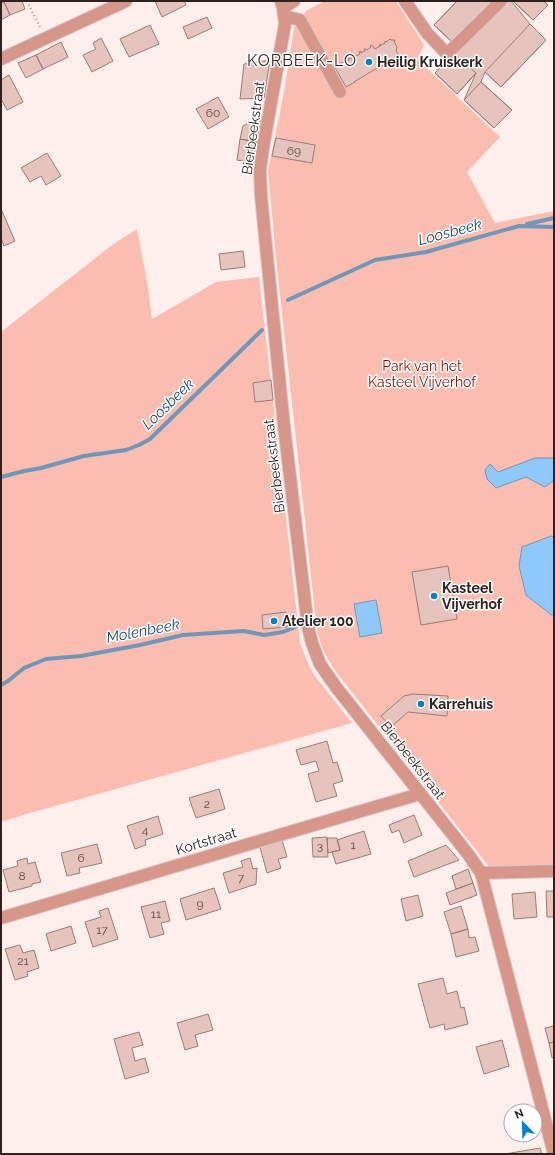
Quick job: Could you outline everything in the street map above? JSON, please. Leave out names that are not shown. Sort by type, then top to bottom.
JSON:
[{"type":"street","points":[[1,59],[126,1]]},
{"type":"street","points":[[294,1],[283,8],[300,20],[340,92]]},
{"type":"street","points":[[406,1],[427,33],[447,54],[501,1]]},
{"type":"street","name":"Bierbeekstraat","points":[[283,8],[285,24],[263,148],[261,196],[284,426],[308,627],[320,664],[336,687],[468,854],[481,873],[554,1154]]},
{"type":"street","name":"Kortstraat","points":[[1,918],[420,794]]},
{"type":"street","points":[[481,873],[554,871]]},
{"type":"path","points":[[27,1],[45,39]]},
{"type":"green space","name":"Park van het Kasteel Vijverhof","points":[[324,1],[396,1],[424,45],[417,59],[500,137],[467,172],[495,223],[554,211],[554,867],[491,869],[333,668],[322,648],[317,630],[277,267],[268,171],[284,92],[294,28],[306,11]]},
{"type":"green space","points":[[137,229],[148,287],[152,319],[216,282],[259,277],[300,643],[314,675],[352,723],[1,822],[1,332],[112,245]]},
{"type":"water","points":[[535,458],[554,458],[554,480],[545,487],[526,477],[496,488],[487,479],[485,470],[490,464],[498,472]]},
{"type":"water","points":[[551,536],[554,537],[554,617],[526,595],[519,566],[522,547]]},
{"type":"water","points":[[376,600],[382,633],[360,637],[354,604]]},
{"type":"building","points":[[22,1],[25,9],[10,15],[4,2]]},
{"type":"building","points":[[155,1],[184,1],[186,5],[162,17]]},
{"type":"building","points":[[457,1],[492,1],[452,42],[434,25]]},
{"type":"building","points":[[457,1],[511,1],[530,24],[546,40],[501,87],[485,72],[481,82],[512,110],[494,128],[464,100],[476,73],[457,94],[435,73],[454,53],[452,42],[434,25]]},
{"type":"building","points":[[513,1],[543,1],[548,5],[533,20]]},
{"type":"building","points":[[513,1],[543,1],[548,5],[533,20]]},
{"type":"building","points":[[4,2],[10,15],[1,20],[1,3]]},
{"type":"building","points":[[207,17],[212,28],[188,39],[183,27]]},
{"type":"building","points":[[530,24],[546,40],[501,87],[485,72]]},
{"type":"building","points":[[150,25],[159,44],[129,57],[120,39]]},
{"type":"building","points":[[101,38],[113,61],[92,72],[83,55],[96,49],[93,43]]},
{"type":"building","name":"Heilig Kruiskerk","points":[[390,39],[395,40],[394,42],[397,47],[396,51],[400,57],[384,68],[382,65],[346,87],[334,66],[343,62],[344,63],[349,60],[349,58],[355,57],[355,55],[360,54],[359,52],[361,51],[361,53],[365,51],[364,49],[367,50],[372,45],[375,49],[385,43],[385,41],[386,42]]},
{"type":"building","points":[[61,42],[68,57],[43,69],[36,55]]},
{"type":"building","points":[[454,53],[476,73],[457,94],[435,73]]},
{"type":"building","points":[[36,55],[43,69],[26,78],[18,63]]},
{"type":"building","points":[[270,60],[264,98],[240,99],[244,64]]},
{"type":"building","points":[[9,75],[23,102],[7,110],[1,99],[1,80]]},
{"type":"building","points":[[481,82],[512,110],[494,128],[464,100]]},
{"type":"building","points":[[218,97],[229,117],[208,129],[196,109]]},
{"type":"building","points":[[261,116],[257,142],[240,139],[243,126]]},
{"type":"building","points":[[276,138],[315,145],[312,163],[272,156]]},
{"type":"building","points":[[240,139],[257,142],[253,163],[237,160]]},
{"type":"building","points":[[47,153],[61,176],[46,185],[41,176],[30,182],[21,168]]},
{"type":"building","points":[[1,209],[15,241],[4,246],[1,238]]},
{"type":"building","points":[[243,251],[245,267],[221,270],[219,254]]},
{"type":"building","points":[[271,380],[273,400],[255,402],[253,383]]},
{"type":"building","name":"Kasteel Vijverhof","points":[[448,566],[457,619],[421,625],[412,572]]},
{"type":"building","name":"Atelier 100","points":[[286,612],[287,627],[263,629],[262,615]]},
{"type":"building","name":"Karrehuis","points":[[413,694],[448,696],[447,716],[408,712],[391,727],[381,716],[404,696]]},
{"type":"building","points":[[327,741],[333,763],[337,762],[343,781],[333,784],[337,796],[316,802],[308,774],[319,771],[316,761],[301,765],[296,750]]},
{"type":"building","points":[[219,789],[225,809],[196,818],[189,798]]},
{"type":"building","points":[[414,815],[422,835],[404,843],[399,830],[392,833],[389,825]]},
{"type":"building","points":[[158,816],[163,834],[145,840],[146,845],[135,849],[127,826]]},
{"type":"building","points":[[364,831],[371,854],[336,864],[332,852],[340,850],[337,840]]},
{"type":"building","points":[[327,837],[328,857],[313,857],[312,838]]},
{"type":"building","points":[[327,838],[337,838],[340,850],[328,853]]},
{"type":"building","points":[[282,840],[287,857],[278,859],[281,868],[267,873],[260,847]]},
{"type":"building","points":[[97,844],[102,863],[79,868],[80,873],[67,876],[61,853]]},
{"type":"building","points":[[446,845],[459,860],[414,877],[408,861]]},
{"type":"building","points":[[27,858],[28,864],[35,862],[41,882],[9,892],[3,870],[18,866],[17,861]]},
{"type":"building","points":[[250,858],[253,869],[257,868],[256,884],[229,893],[223,873],[243,867],[241,861]]},
{"type":"building","points":[[468,869],[473,883],[456,889],[452,876]]},
{"type":"building","points":[[473,883],[477,895],[450,905],[446,893]]},
{"type":"building","points":[[214,888],[221,909],[186,920],[180,899]]},
{"type":"building","points":[[546,891],[554,891],[554,917],[547,917]]},
{"type":"building","points":[[535,892],[537,917],[514,919],[512,894]]},
{"type":"building","points":[[418,895],[423,916],[406,921],[401,899]]},
{"type":"building","points":[[165,901],[170,921],[161,923],[164,934],[150,938],[141,907]]},
{"type":"building","points":[[461,906],[468,929],[451,934],[444,912]]},
{"type":"building","points":[[108,908],[118,939],[93,947],[85,922],[101,917],[99,911]]},
{"type":"building","points":[[71,926],[76,943],[51,951],[46,934]]},
{"type":"building","points":[[468,929],[469,938],[475,937],[479,951],[456,957],[451,934]]},
{"type":"building","points":[[20,945],[23,953],[34,950],[39,968],[27,972],[28,976],[15,980],[5,949]]},
{"type":"building","points":[[443,978],[447,994],[457,991],[461,1008],[464,1007],[468,1024],[445,1030],[444,1024],[430,1028],[418,984]]},
{"type":"building","points":[[208,1014],[213,1030],[195,1035],[198,1046],[185,1050],[177,1023]]},
{"type":"building","points":[[554,1026],[554,1042],[549,1043],[545,1028]]},
{"type":"building","points":[[139,1032],[143,1045],[132,1048],[135,1061],[145,1058],[149,1072],[125,1079],[114,1039]]},
{"type":"building","points":[[502,1040],[509,1066],[484,1074],[476,1047]]},
{"type":"building","points":[[554,1042],[554,1057],[552,1058],[549,1043]]},
{"type":"building","points":[[540,1148],[542,1154],[505,1154]]},
{"type":"waterway","points":[[527,224],[554,218]]},
{"type":"waterway","name":"Loosbeek","points":[[288,300],[375,260],[426,252],[519,226],[554,227]]},
{"type":"waterway","name":"Loosbeek","points":[[1,477],[84,456],[126,450],[150,439],[262,330]]},
{"type":"waterway","name":"Molenbeek","points":[[1,685],[24,668],[46,659],[81,656],[183,635],[244,631],[264,635],[283,632],[295,627]]},
{"type":"place","name":"Heilig Kruiskerk","points":[[369,62]]},
{"type":"place","name":"Kasteel Vijverhof","points":[[434,596]]},
{"type":"place","name":"Atelier 100","points":[[274,621]]},
{"type":"place","name":"Karrehuis","points":[[421,704]]},
{"type":"district","name":"KORBEEK-LO","points":[[302,60]]}]
